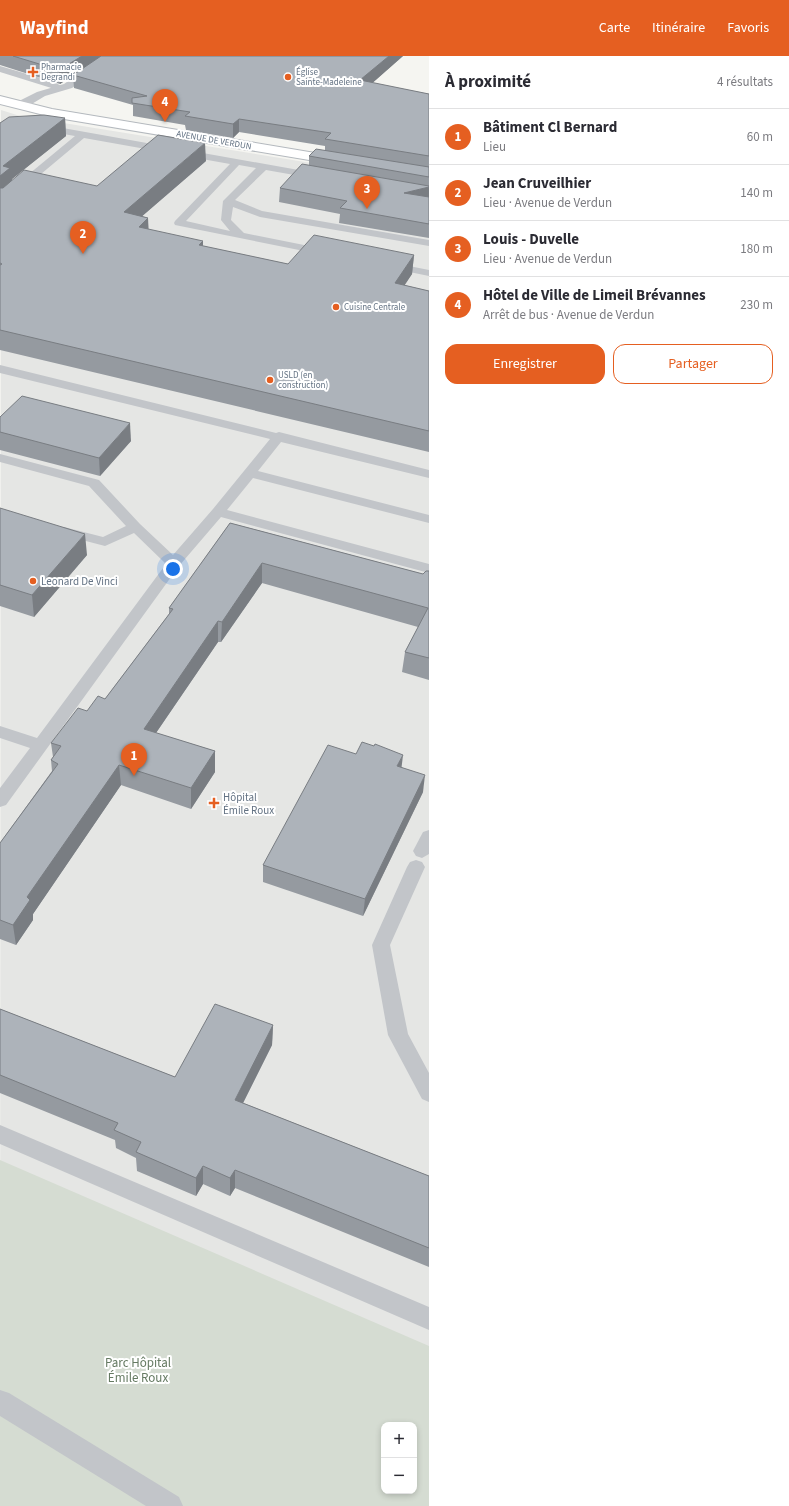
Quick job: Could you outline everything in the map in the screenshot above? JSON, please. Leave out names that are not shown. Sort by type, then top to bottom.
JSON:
[{"type":"street","points":[[21,105],[41,94],[68,86],[112,56]]},
{"type":"street","name":"AVENUE DE VERDUN","points":[[0,100],[52,113],[350,163]]},
{"type":"lane","points":[[0,69],[61,88]]},
{"type":"lane","points":[[0,131],[46,128],[327,178]]},
{"type":"lane","points":[[0,202],[83,134]]},
{"type":"lane","points":[[236,162],[179,223],[338,255]]},
{"type":"lane","points":[[240,236],[226,220],[228,201],[264,166]]},
{"type":"lane","points":[[228,201],[260,214],[429,243]]},
{"type":"lane","points":[[376,263],[429,274]]},
{"type":"lane","points":[[0,369],[279,436],[429,474]]},
{"type":"lane","points":[[0,801],[174,563],[218,512],[279,436]]},
{"type":"lane","points":[[0,458],[94,484],[135,527],[174,563]]},
{"type":"lane","points":[[250,473],[429,519]]},
{"type":"lane","points":[[218,512],[429,569]]},
{"type":"lane","points":[[52,528],[105,542],[135,527]]},
{"type":"lane","points":[[0,732],[41,745]]},
{"type":"lane","points":[[422,852],[381,945],[398,1035],[429,1094]]},
{"type":"lane","points":[[0,1134],[429,1319]]},
{"type":"lane","points":[[0,1402],[170,1506]]},
{"type":"shaded area","name":"Hôpital Émile Roux","points":[[1,110],[20,116],[429,182],[429,1506],[0,1506]]},
{"type":"green space","name":"Parc Hôpital Émile Roux","points":[[0,1160],[429,1346],[429,1506],[0,1506]]},
{"type":"building","points":[[13,56],[82,56],[59,70]]},
{"type":"building","points":[[101,56],[389,56],[360,80],[429,94],[429,156],[325,139],[331,133],[239,119],[233,124],[185,116],[190,112],[132,103],[132,98],[147,96],[73,75]]},
{"type":"building","points":[[44,115],[65,118],[3,166],[10,168],[0,176],[0,123],[9,117]]},
{"type":"building","points":[[158,135],[205,143],[124,212],[148,218],[139,227],[203,241],[199,245],[288,264],[314,235],[414,255],[395,283],[429,291],[429,431],[0,330],[0,265],[2,264],[0,263],[0,188],[3,188],[24,170],[97,186]]},
{"type":"building","points":[[316,149],[429,167],[429,177],[309,156]]},
{"type":"building","points":[[302,164],[429,186],[404,193],[429,197],[429,224],[340,208],[347,201],[280,188]]},
{"type":"building","points":[[22,396],[130,423],[99,458],[0,432],[0,417]]},
{"type":"building","name":"Leonard De Vinci","points":[[0,508],[85,534],[32,595],[0,585]]},
{"type":"building","points":[[230,523],[423,574],[426,571],[429,571],[429,658],[405,652],[428,608],[262,563],[222,622],[218,621],[144,729],[215,751],[191,788],[119,765],[27,897],[30,900],[13,925],[0,920],[0,843],[58,764],[51,760],[61,746],[51,743],[78,708],[87,711],[98,696],[105,699],[173,609],[169,608]]},
{"type":"building","points":[[362,742],[374,746],[375,744],[403,755],[397,766],[425,775],[365,899],[263,865],[328,745],[356,754]]},
{"type":"building","points":[[215,1004],[273,1025],[235,1100],[429,1176],[429,1248],[235,1170],[230,1178],[203,1166],[196,1178],[136,1152],[141,1142],[114,1130],[118,1123],[0,1075],[0,1009],[175,1077]]},
{"type":"place","name":"Pharmacie Degrandi","points":[[33,72]]},
{"type":"place","name":"Église Sainte-Madeleine","points":[[288,77]]},
{"type":"place","name":"Hôtel de Ville de Limeil Brévannes","points":[[165,122]]},
{"type":"place","name":"Louis - Duvelle","points":[[367,209]]},
{"type":"place","name":"Jean Cruveilhier","points":[[83,254]]},
{"type":"place","name":"Cuisine Centrale","points":[[336,307]]},
{"type":"place","name":"USLD (en construction)","points":[[270,380]]},
{"type":"place","name":"Leonard De Vinci","points":[[33,581]]},
{"type":"place","name":"Bâtiment Cl Bernard","points":[[134,776]]},
{"type":"place","name":"Hôpital Émile Roux","points":[[214,803]]}]
